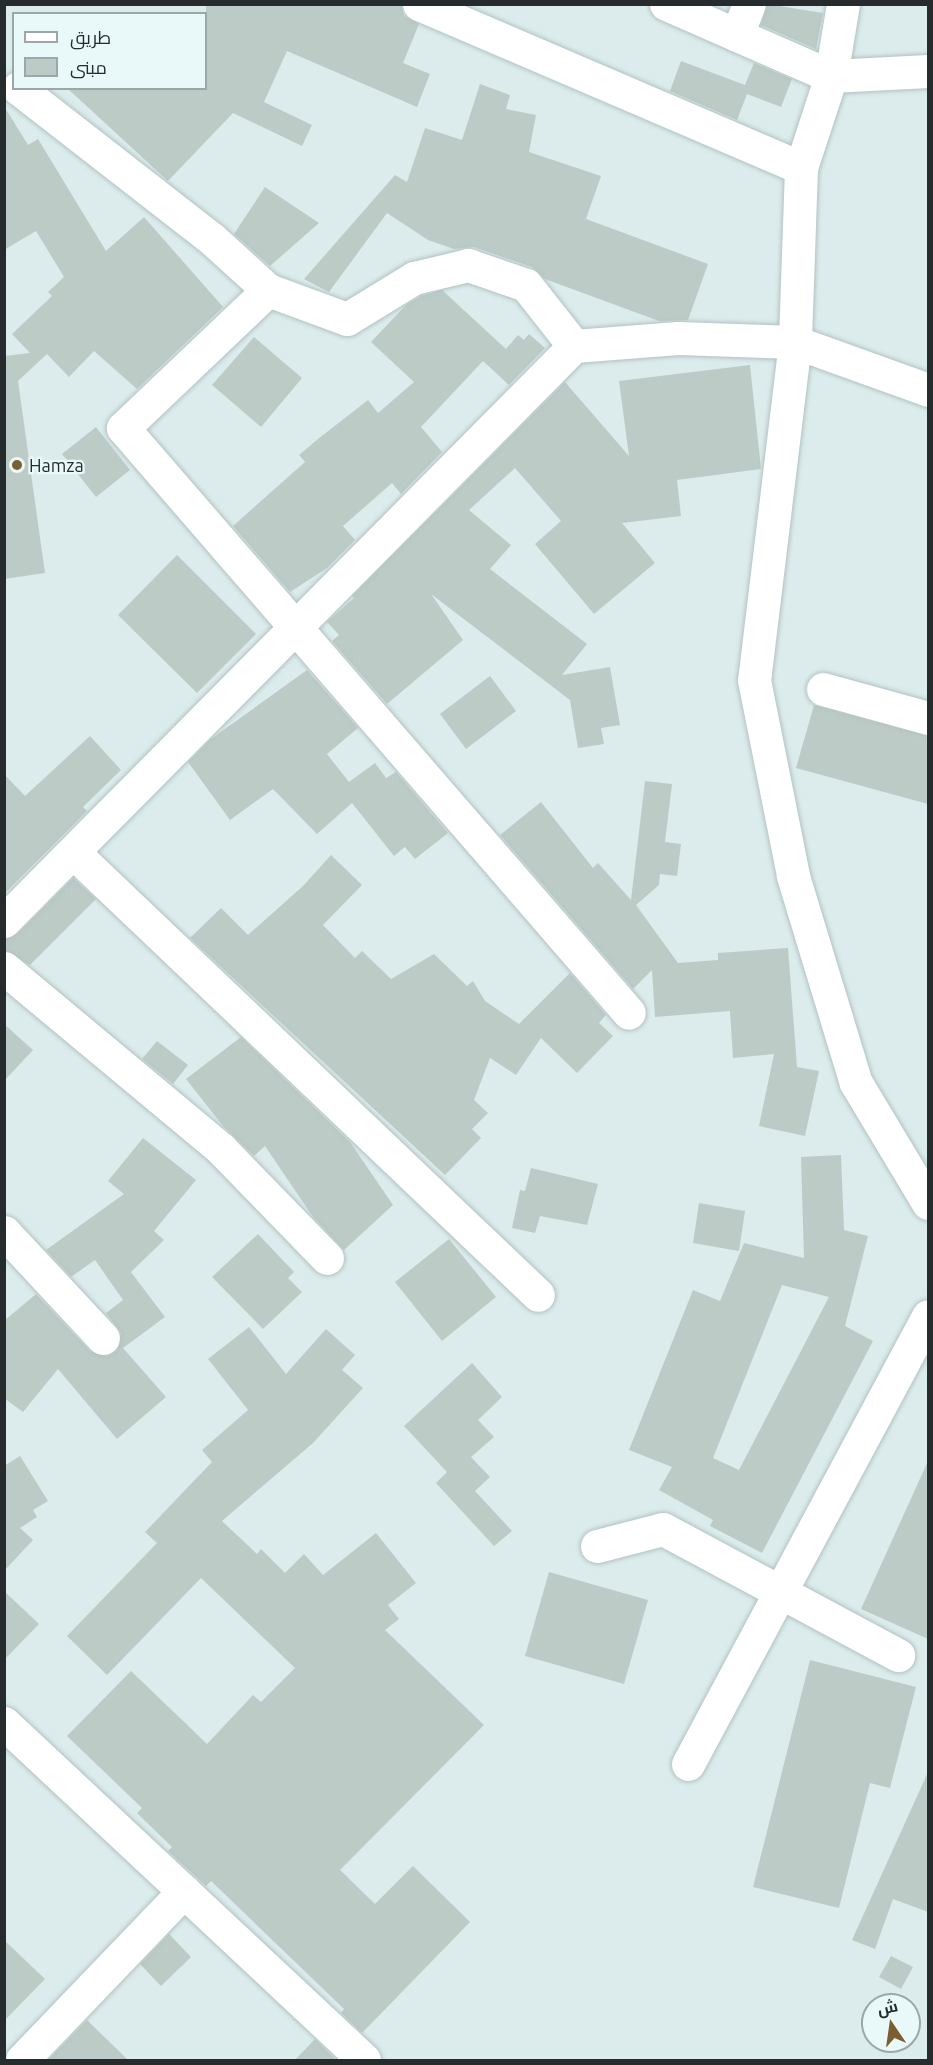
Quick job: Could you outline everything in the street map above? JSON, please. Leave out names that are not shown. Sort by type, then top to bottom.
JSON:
[{"type":"street","points":[[419,4],[469,14],[801,168]]},
{"type":"street","points":[[737,35],[749,4]]},
{"type":"street","points":[[843,4],[831,76],[801,168],[795,342],[754,680],[793,876],[856,1083],[928,1203]]},
{"type":"street","points":[[673,6],[831,76],[928,71]]},
{"type":"street","points":[[21,90],[212,239],[268,290],[347,319],[414,278],[468,265],[526,285],[574,346]]},
{"type":"street","points":[[268,290],[123,428],[629,1013]]},
{"type":"street","points":[[4,921],[574,346],[678,338],[795,342],[928,390]]},
{"type":"street","points":[[823,689],[928,718]]},
{"type":"street","points":[[73,852],[538,1295]]},
{"type":"street","points":[[4,968],[221,1149],[327,1258]]},
{"type":"street","points":[[4,1232],[103,1338]]},
{"type":"street","points":[[688,1764],[928,1316]]},
{"type":"street","points":[[597,1546],[663,1529],[898,1655]]},
{"type":"street","points":[[4,1723],[364,2061]]},
{"type":"street","points":[[22,2061],[184,1891]]},
{"type":"building","points":[[206,4],[401,4],[404,16],[419,24],[403,63],[430,74],[417,107],[287,51],[264,102],[312,125],[302,146],[233,113],[168,181],[69,90],[207,90]]},
{"type":"building","points":[[767,4],[823,13],[816,49],[761,25]]},
{"type":"building","points":[[681,61],[745,85],[754,63],[792,79],[781,107],[747,94],[737,120],[670,91]]},
{"type":"building","points":[[480,84],[510,95],[506,109],[536,115],[529,152],[601,176],[586,219],[708,264],[688,320],[659,321],[545,279],[532,267],[474,247],[454,249],[428,240],[387,213],[329,292],[304,279],[395,175],[407,182],[425,128],[462,140]]},
{"type":"building","points":[[4,106],[28,145],[38,139],[106,251],[144,217],[223,307],[137,389],[94,351],[69,377],[47,354],[18,381],[45,573],[4,579],[4,356],[30,353],[12,334],[52,296],[48,292],[64,277],[36,231],[4,250]]},
{"type":"building","points":[[265,187],[319,223],[270,266],[234,234]]},
{"type":"building","points":[[442,290],[506,349],[518,335],[524,340],[529,334],[545,348],[509,385],[483,361],[421,427],[442,452],[401,494],[392,483],[343,526],[355,540],[327,568],[290,592],[233,526],[305,462],[299,455],[318,439],[368,400],[378,413],[414,382],[371,342],[406,305],[421,296]]},
{"type":"building","points":[[254,337],[302,378],[261,427],[212,385]]},
{"type":"building","points":[[750,365],[761,469],[677,480],[681,516],[622,523],[655,563],[594,614],[535,544],[561,521],[515,468],[469,510],[511,545],[490,569],[587,644],[562,675],[610,667],[620,725],[601,728],[604,744],[578,748],[570,700],[431,594],[463,640],[387,704],[332,641],[339,635],[327,622],[354,598],[352,596],[565,382],[629,456],[619,381]]},
{"type":"building","points":[[96,427],[130,470],[96,497],[62,454]]},
{"type":"building","points":[[177,555],[256,634],[197,693],[118,615]]},
{"type":"building","points":[[307,670],[358,728],[327,754],[349,782],[375,763],[386,778],[396,772],[448,833],[415,859],[405,847],[394,856],[352,803],[317,834],[273,789],[230,820],[188,762],[211,739]]},
{"type":"building","points":[[490,676],[516,711],[466,749],[440,714]]},
{"type":"building","points":[[814,705],[928,736],[928,804],[796,768]]},
{"type":"building","points":[[90,736],[121,770],[83,807],[87,811],[4,894],[4,774],[25,796]]},
{"type":"building","points":[[645,781],[672,784],[665,842],[681,844],[677,876],[660,874],[659,885],[636,905],[678,963],[718,960],[718,953],[788,948],[797,1067],[819,1071],[805,1136],[759,1126],[774,1054],[733,1058],[730,1011],[655,1017],[652,970],[633,989],[500,835],[541,802],[593,868],[598,863],[631,900]]},
{"type":"building","points":[[331,855],[362,885],[323,925],[355,958],[362,951],[391,979],[434,954],[467,986],[473,981],[485,1001],[519,1024],[570,973],[606,1015],[599,1023],[613,1036],[577,1073],[541,1038],[516,1075],[490,1058],[474,1100],[488,1113],[472,1129],[481,1138],[445,1175],[190,938],[221,908],[248,935],[303,886]]},
{"type":"building","points":[[73,878],[96,899],[30,965],[4,950],[4,939],[17,934]]},
{"type":"building","points":[[4,1024],[33,1050],[4,1081]]},
{"type":"building","points":[[241,1037],[350,1142],[393,1205],[344,1250],[313,1217],[265,1146],[254,1156],[223,1126],[186,1079]]},
{"type":"building","points":[[157,1041],[188,1065],[173,1084],[142,1059]]},
{"type":"building","points":[[143,1138],[196,1180],[154,1231],[164,1240],[131,1272],[165,1317],[123,1348],[166,1397],[117,1439],[58,1369],[23,1412],[4,1398],[4,1321],[36,1294],[90,1351],[107,1356],[116,1351],[121,1333],[106,1313],[123,1300],[95,1260],[71,1277],[46,1250],[124,1194],[108,1181]]},
{"type":"building","points":[[841,1155],[844,1230],[868,1236],[845,1326],[873,1341],[762,1553],[710,1526],[713,1520],[659,1490],[672,1467],[629,1450],[693,1290],[720,1301],[744,1243],[804,1258],[801,1157]],"holes":[[[782,1285],[829,1297],[739,1470],[713,1458]]]},
{"type":"building","points":[[531,1168],[598,1184],[587,1225],[540,1216],[535,1233],[512,1228],[520,1190],[525,1191]]},
{"type":"building","points":[[699,1203],[745,1211],[739,1251],[693,1243]]},
{"type":"building","points":[[258,1234],[294,1272],[288,1278],[302,1292],[263,1329],[212,1277]]},
{"type":"building","points":[[449,1239],[496,1297],[442,1341],[395,1282]]},
{"type":"building","points":[[249,1327],[286,1374],[326,1329],[355,1355],[342,1370],[363,1388],[313,1443],[222,1521],[257,1554],[261,1549],[285,1573],[304,1554],[323,1575],[376,1533],[416,1583],[388,1605],[399,1619],[385,1630],[484,1725],[340,1870],[375,1904],[413,1866],[470,1922],[362,2033],[341,2013],[344,2009],[211,1881],[206,1886],[168,1851],[172,1847],[137,1813],[142,1808],[67,1736],[131,1671],[207,1744],[253,1695],[261,1702],[295,1668],[201,1578],[107,1675],[67,1636],[157,1543],[145,1532],[212,1462],[202,1450],[248,1410],[208,1359]]},
{"type":"building","points":[[472,1363],[502,1397],[478,1420],[494,1437],[471,1457],[490,1477],[475,1491],[512,1531],[494,1546],[436,1483],[447,1472],[404,1426]]},
{"type":"building","points":[[20,1456],[48,1501],[33,1510],[37,1517],[20,1528],[33,1540],[4,1571],[4,1466]]},
{"type":"building","points":[[928,1461],[928,1639],[861,1609]]},
{"type":"building","points":[[549,1572],[648,1600],[624,1684],[525,1656]]},
{"type":"building","points":[[4,1591],[39,1624],[4,1660]]},
{"type":"building","points":[[810,1660],[916,1687],[890,1788],[870,1783],[839,1908],[753,1887]]},
{"type":"building","points":[[928,1772],[928,1912],[893,1899],[875,1949],[852,1940]]},
{"type":"building","points":[[169,1934],[191,1957],[161,1986],[140,1964]]},
{"type":"building","points":[[4,1940],[45,1979],[4,2021]]},
{"type":"building","points":[[891,1956],[913,1967],[901,1989],[879,1977]]},
{"type":"building","points":[[87,2020],[129,2061],[47,2061]]},
{"type":"building","points":[[315,2039],[336,2060],[294,2061]]},
{"type":"place","name":"Hamza","points":[[17,465]]}]
